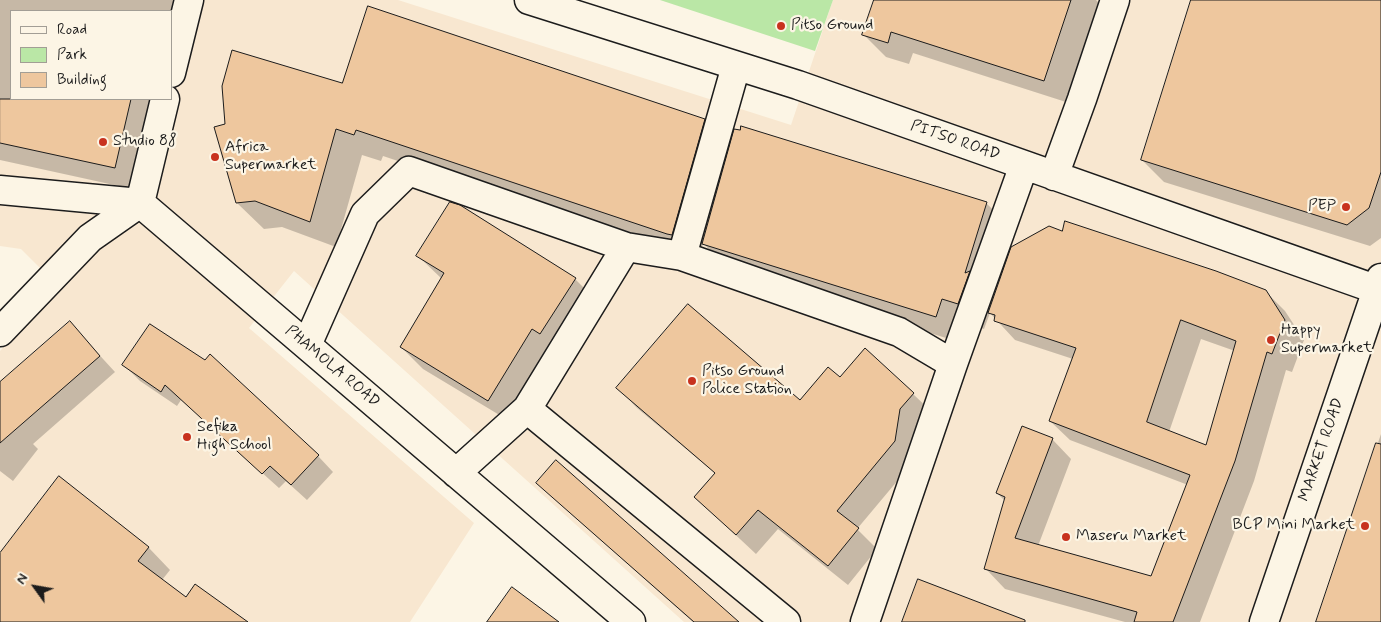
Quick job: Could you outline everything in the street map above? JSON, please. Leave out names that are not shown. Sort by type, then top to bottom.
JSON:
[{"type":"street","points":[[172,69],[189,0]]},
{"type":"street","name":"PITSO ROAD","points":[[529,0],[798,85],[1054,176],[1380,286]]},
{"type":"street","points":[[1054,176],[1115,0]]},
{"type":"street","points":[[682,256],[736,66]]},
{"type":"street","points":[[0,332],[90,238],[140,203],[165,100]]},
{"type":"street","points":[[864,622],[1024,165]]},
{"type":"street","points":[[306,345],[365,214],[409,171],[626,247],[682,256],[899,332],[953,364]]},
{"type":"street","points":[[0,190],[140,203]]},
{"type":"street","name":"PHAMOLA ROAD","points":[[140,203],[631,622]]},
{"type":"street","points":[[456,473],[527,408],[626,247]]},
{"type":"street","name":"MARKET ROAD","points":[[1264,622],[1380,286]]},
{"type":"street","points":[[527,408],[786,622]]},
{"type":"shaded area","points":[[0,0],[398,0],[791,125],[833,0],[1381,0],[1381,622],[684,622],[294,271],[249,328],[474,523],[410,622],[0,622],[0,351],[59,287],[21,249],[0,246]]},
{"type":"green space","name":"Pitso Ground","points":[[660,0],[833,0],[815,51]]},
{"type":"building","points":[[874,0],[1071,0],[1044,81],[891,32],[888,43],[862,35]]},
{"type":"building","points":[[1191,0],[1381,0],[1381,172],[1369,208],[1347,225],[1141,160]]},
{"type":"building","points":[[368,6],[705,119],[672,235],[356,130],[354,135],[336,129],[310,222],[255,201],[236,203],[214,127],[225,124],[222,86],[232,50],[342,83]]},
{"type":"building","points":[[0,99],[131,100],[115,168],[0,143]]},
{"type":"building","points":[[741,126],[987,202],[965,273],[970,271],[958,304],[942,299],[936,317],[702,244],[734,129],[740,130]]},
{"type":"building","points":[[450,202],[460,205],[576,278],[540,334],[532,329],[488,401],[400,347],[444,273],[416,256]]},
{"type":"building","points":[[1065,221],[1216,271],[1266,290],[1285,320],[1272,354],[1267,352],[1235,461],[1173,622],[1134,622],[1137,612],[984,569],[1005,497],[996,493],[1022,426],[1053,438],[1015,538],[1151,576],[1190,475],[1049,421],[1076,348],[994,321],[995,315],[988,313],[1011,247],[1049,226],[1062,231]],"holes":[[[1181,320],[1236,341],[1206,445],[1147,422]]]},
{"type":"building","points":[[688,304],[800,400],[828,367],[840,377],[865,348],[914,393],[900,409],[895,441],[837,511],[859,528],[828,566],[758,510],[736,535],[694,497],[715,473],[616,388]]},
{"type":"building","points":[[70,321],[100,356],[0,443],[0,382]]},
{"type":"building","points":[[150,324],[205,360],[210,354],[319,455],[291,485],[270,466],[262,474],[165,385],[161,392],[122,365]]},
{"type":"building","name":"BCP Mini Market","points":[[1376,443],[1381,444],[1381,622],[1316,622]]},
{"type":"building","points":[[556,460],[739,622],[694,622],[536,483]]},
{"type":"building","points":[[59,476],[149,547],[138,561],[186,597],[195,584],[248,622],[0,622],[0,553]]},
{"type":"building","points":[[918,579],[1025,620],[1025,622],[902,622]]},
{"type":"building","points":[[512,587],[559,622],[487,622]]},
{"type":"place","name":"Pitso Ground","points":[[781,26]]},
{"type":"place","name":"Studio 88","points":[[103,142]]},
{"type":"place","name":"Africa Supermarket","points":[[215,157]]},
{"type":"place","name":"PEP","points":[[1346,207]]},
{"type":"place","name":"Happy Supermarket","points":[[1271,340]]},
{"type":"place","name":"Pitso Ground Police Station","points":[[692,381]]},
{"type":"place","name":"Sefika High School","points":[[187,437]]},
{"type":"place","name":"BCP Mini Market","points":[[1365,526]]},
{"type":"place","name":"Maseru Market","points":[[1066,537]]}]
